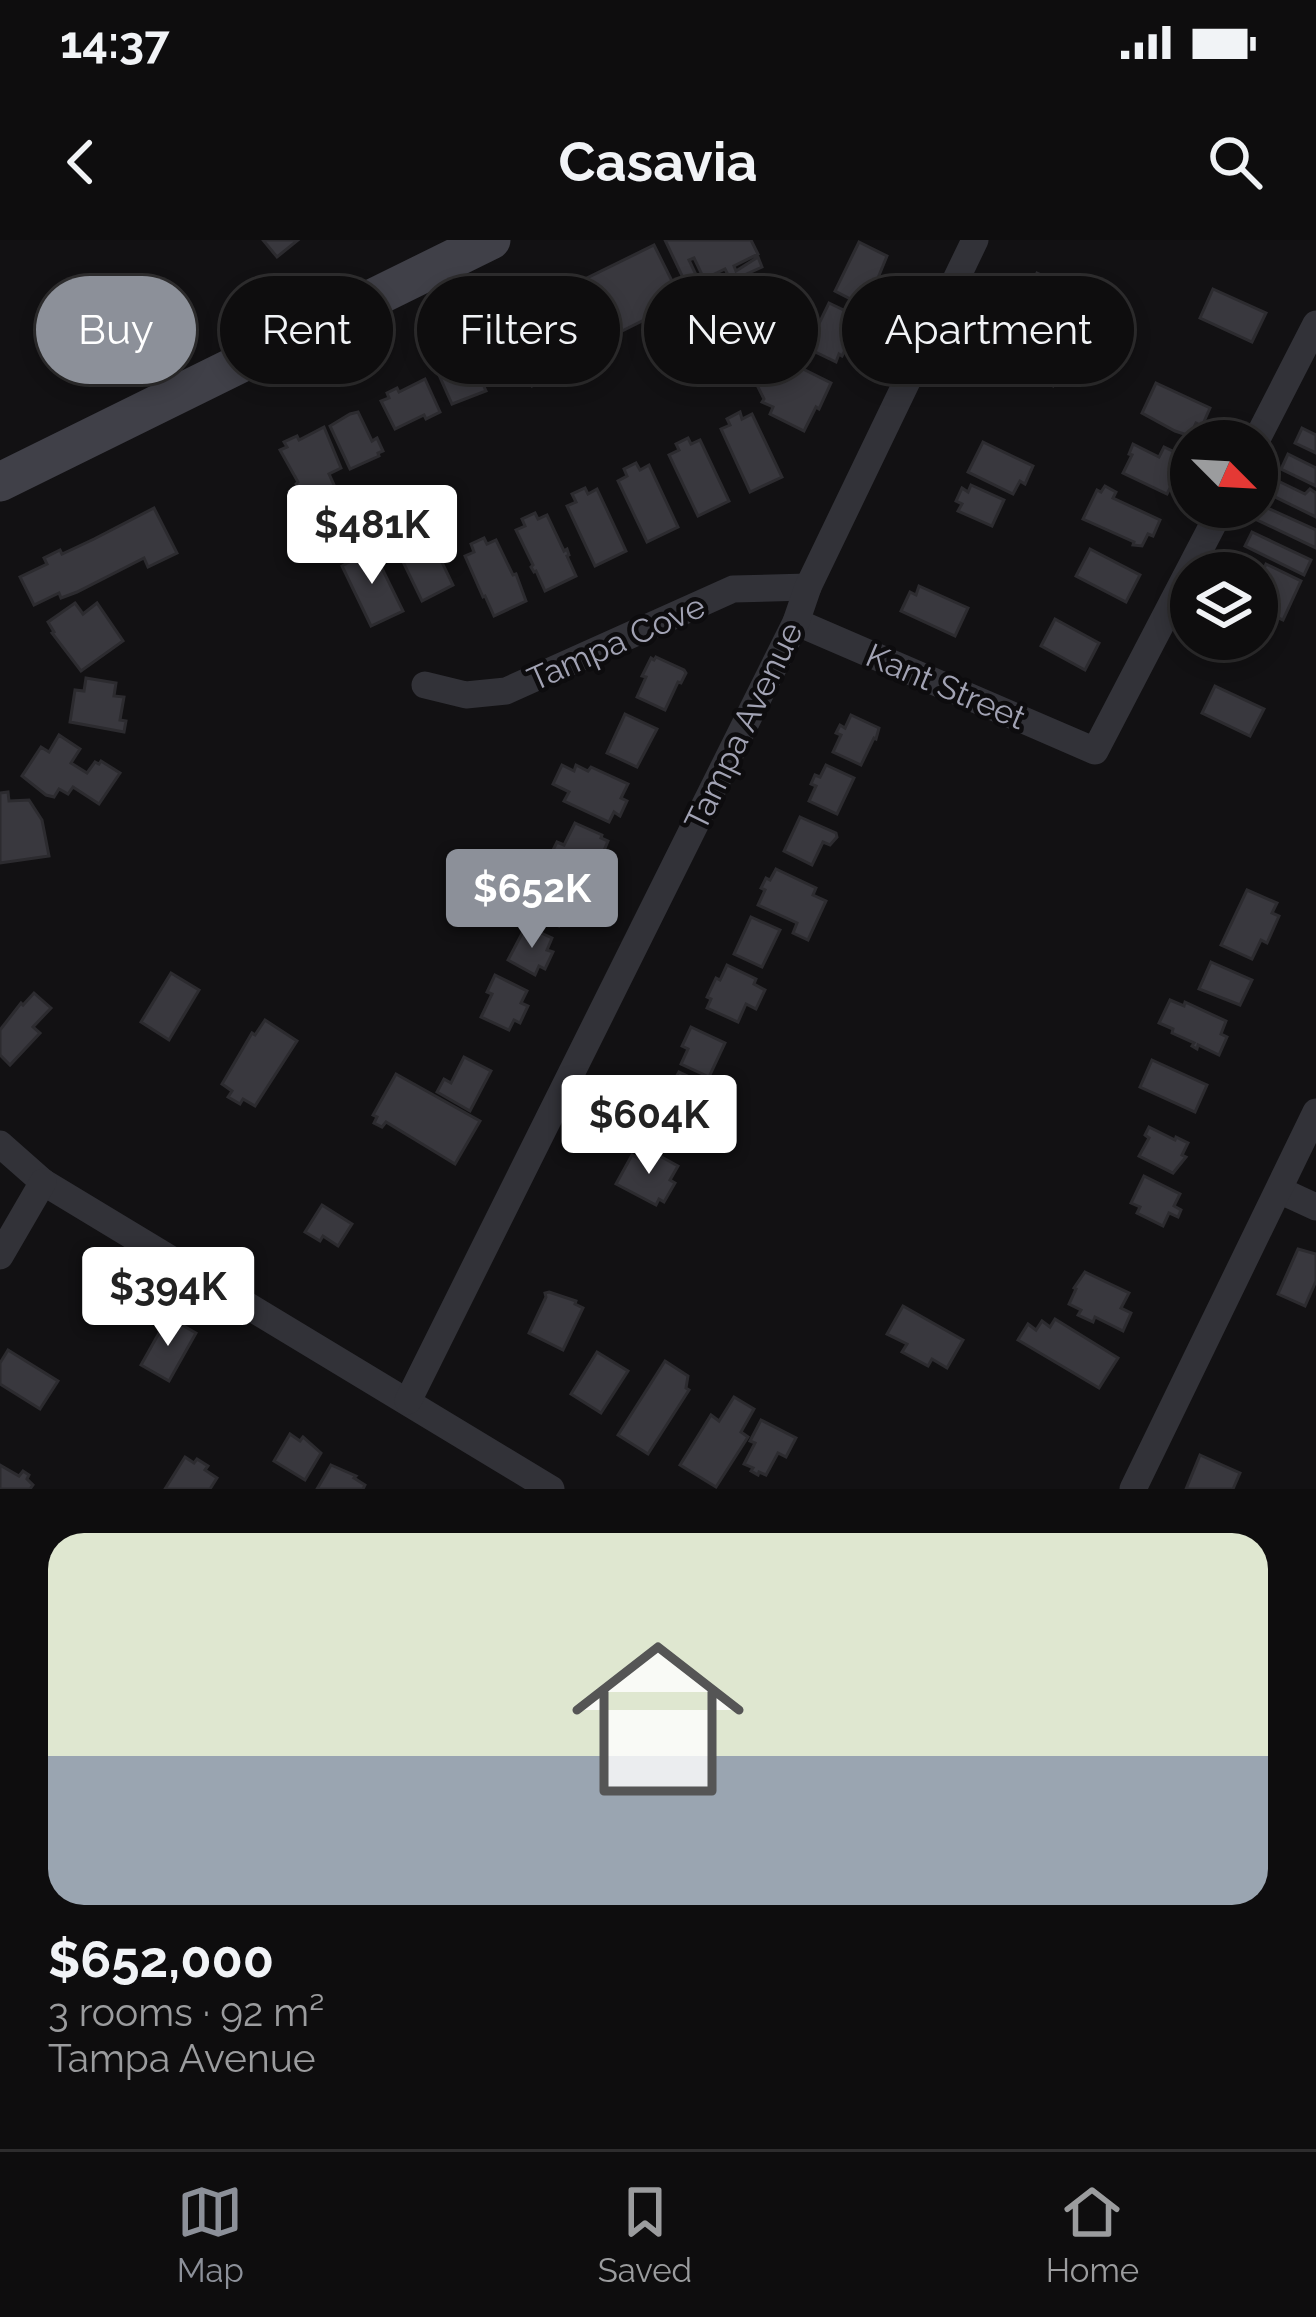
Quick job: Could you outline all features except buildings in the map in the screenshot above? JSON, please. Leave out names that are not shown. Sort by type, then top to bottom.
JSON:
[{"type":"street","points":[[0,482],[490,240]]},
{"type":"street","name":"Tampa Avenue","points":[[408,1401],[796,622],[808,587],[975,240]]},
{"type":"street","points":[[1267,420],[1316,324]]},
{"type":"street","name":"Kant Street","points":[[796,622],[1095,751],[1211,528]]},
{"type":"street","name":"Tampa Cove","points":[[425,686],[466,694],[506,692],[733,589],[808,587]]},
{"type":"street","points":[[1132,1489],[1316,1112]]},
{"type":"street","points":[[0,1144],[43,1182],[551,1489]]},
{"type":"street","points":[[0,1256],[43,1182]]},
{"type":"street","points":[[1279,1190],[1316,1207]]}]
